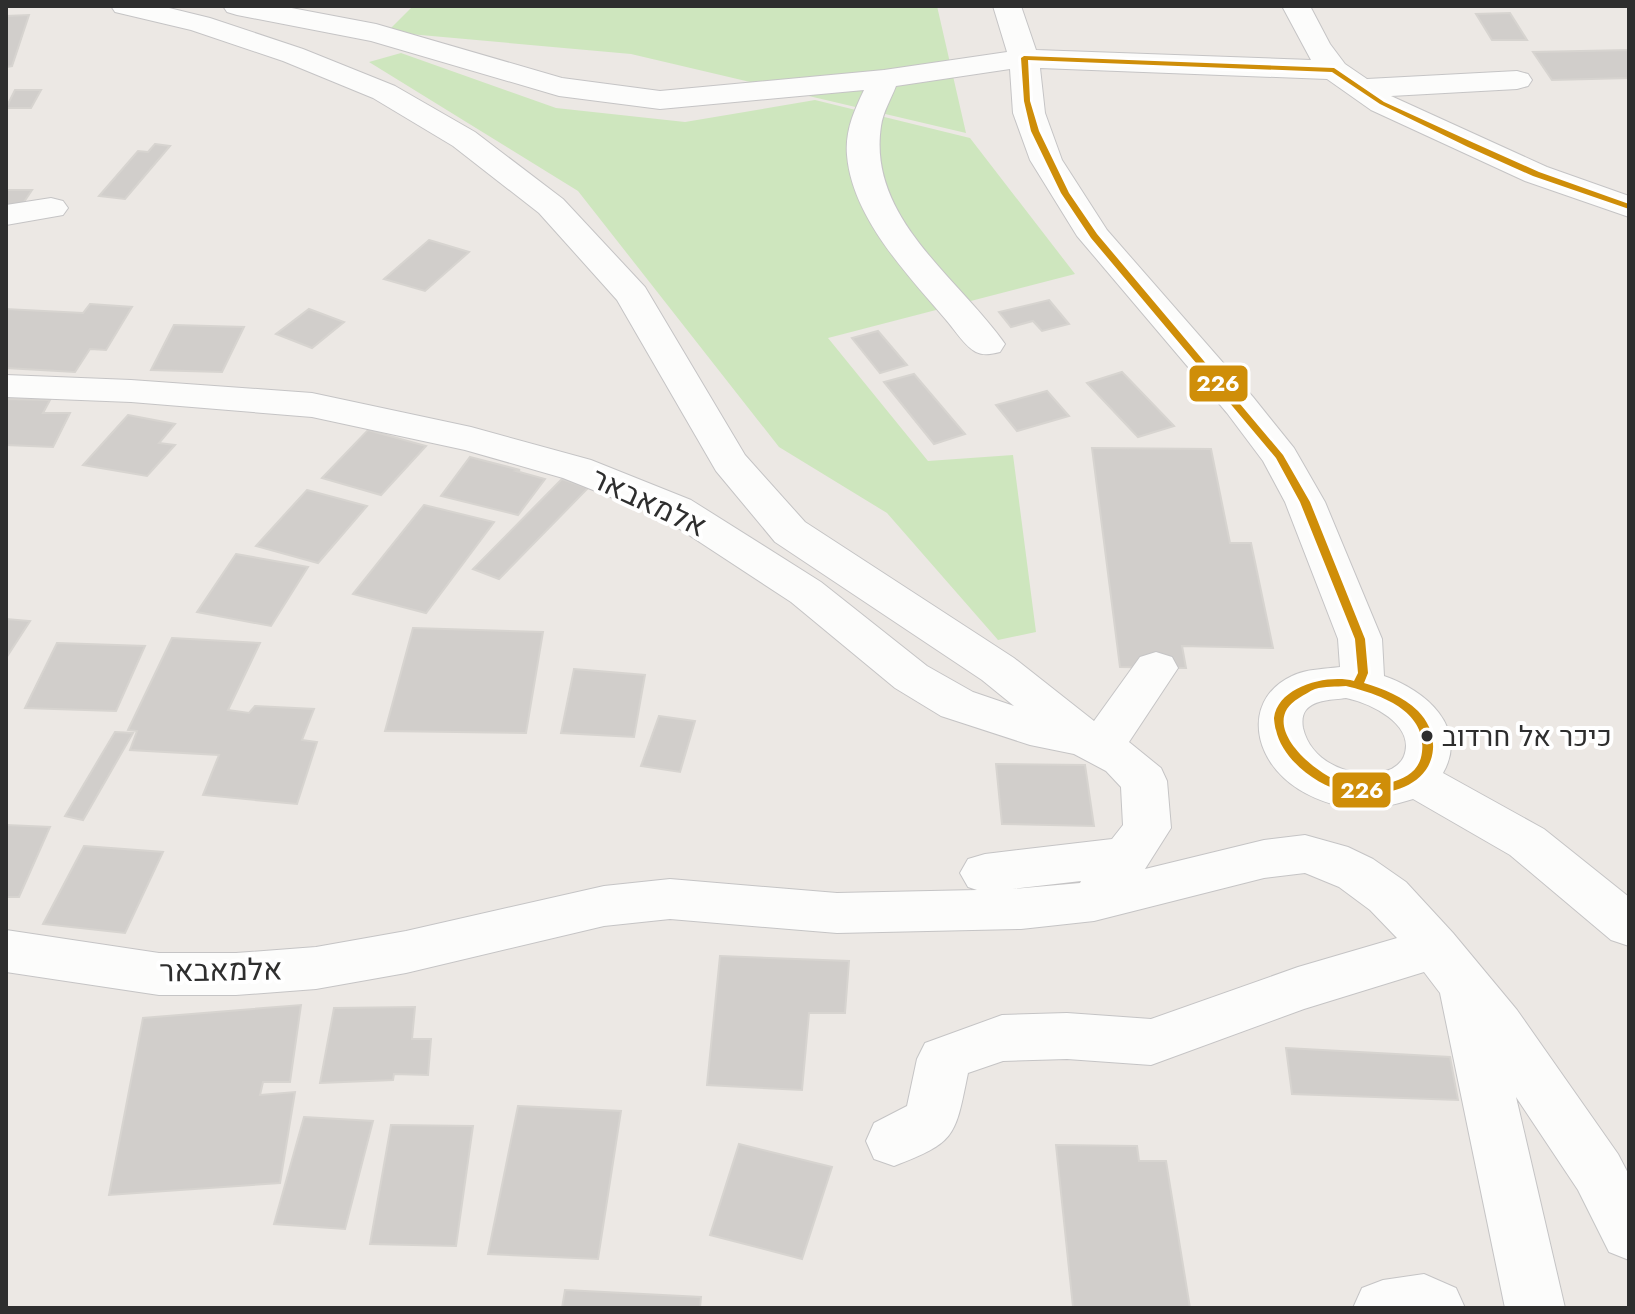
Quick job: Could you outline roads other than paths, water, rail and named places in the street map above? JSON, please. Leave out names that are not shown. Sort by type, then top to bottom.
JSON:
[{"type":"street","points":[[125,6],[213,15],[293,55],[384,92],[464,139],[551,206],[632,295],[730,462],[790,532],[998,669],[1094,744],[1156,668]]},
{"type":"street","points":[[237,6],[376,33],[559,87],[624,97],[696,99],[884,79],[1024,58],[1347,79],[1517,80]]},
{"type":"street","points":[[1007,6],[1024,58],[1029,113],[1046,160],[1073,205],[1094,236],[1240,405],[1280,457],[1305,502],[1360,639],[1363,673],[1358,684]]},
{"type":"street","points":[[1296,6],[1316,46],[1347,79],[1382,103],[1523,169],[1629,207]]},
{"type":"street","points":[[884,79],[865,124],[863,147],[870,190],[885,220],[987,344]]},
{"type":"street","points":[[6,215],[51,208]]},
{"type":"street","name":"אלמאבאר","points":[[6,386],[131,391],[312,405],[471,439],[577,469],[677,509],[806,592],[911,677],[957,704],[1030,728],[1094,744],[1122,759],[1144,781],[1147,828],[1094,901],[1021,909],[837,913],[738,891],[604,906],[406,952],[316,968],[236,974],[159,974],[6,951]]},
{"type":"street","points":[[1324,683],[1358,684],[1392,697],[1409,709],[1428,740],[1428,755],[1414,778],[1386,790],[1349,790],[1315,777],[1296,764],[1283,747],[1278,721],[1289,699],[1304,689],[1324,683]]},
{"type":"street","points":[[1414,778],[1527,842],[1629,926]]},
{"type":"street","points":[[1094,901],[1264,859],[1305,854],[1331,861],[1356,873],[1388,896],[1498,1026],[1598,1172],[1629,1233]]},
{"type":"street","points":[[985,873],[1127,856]]},
{"type":"street","points":[[894,1141],[931,1121],[944,1059],[1002,1038],[1067,1036],[1151,1042],[1298,989],[1449,966]]},
{"type":"street","points":[[1449,966],[1535,1308]]},
{"type":"street","points":[[1383,1308],[1424,1302],[1435,1308]]},
{"type":"place","name":"כיכר אל חרדוב","points":[[1427,736]]}]
